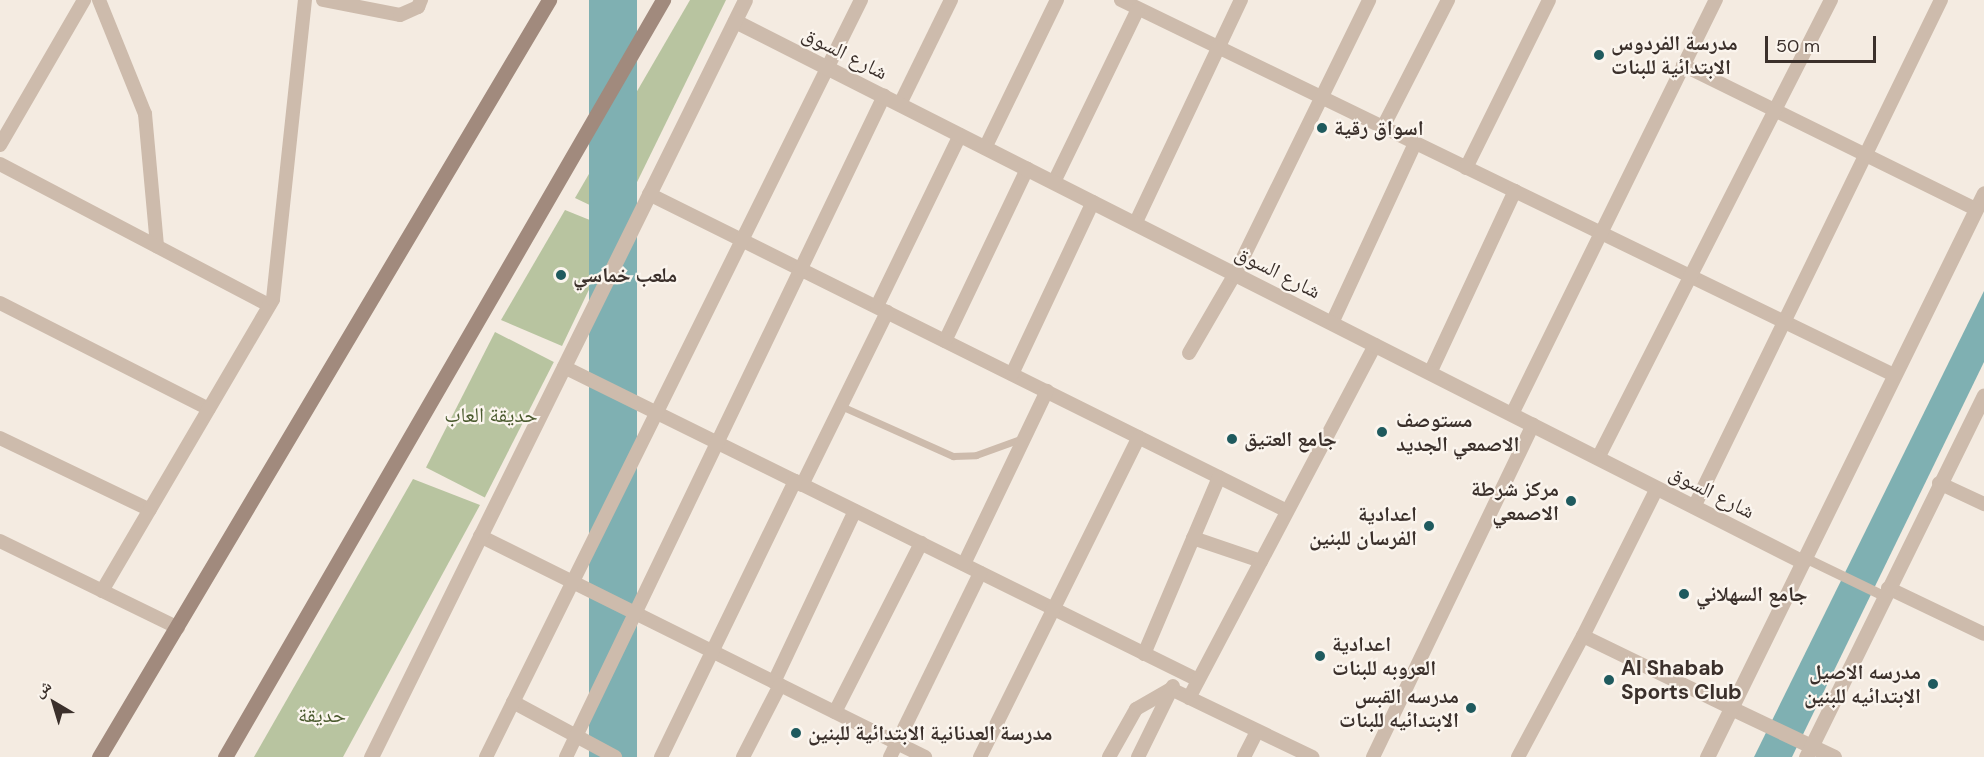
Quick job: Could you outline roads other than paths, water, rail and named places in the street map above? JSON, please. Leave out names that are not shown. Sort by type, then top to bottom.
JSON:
[{"type":"main road","points":[[99,757],[178,628],[549,0]]},
{"type":"main road","points":[[225,757],[663,0]]},
{"type":"street","points":[[0,145],[84,0]]},
{"type":"street","points":[[99,0],[145,114],[157,246]]},
{"type":"street","points":[[102,591],[269,306],[274,288],[305,0]]},
{"type":"street","points":[[323,0],[400,15],[418,7],[421,0]]},
{"type":"street","points":[[371,757],[745,0]]},
{"type":"street","points":[[486,757],[861,0]]},
{"type":"street","points":[[900,104],[951,0]]},
{"type":"street","points":[[986,148],[1057,0]]},
{"type":"street","points":[[1121,0],[1894,375]]},
{"type":"street","points":[[1136,224],[1241,0]]},
{"type":"street","points":[[1189,353],[1235,274],[1369,0]]},
{"type":"street","points":[[1383,127],[1448,0]]},
{"type":"street","points":[[1466,168],[1549,0]]},
{"type":"street","points":[[1512,414],[1716,0]]},
{"type":"street","points":[[1598,458],[1831,0]]},
{"type":"street","points":[[1694,507],[1941,0]]},
{"type":"street","points":[[1054,182],[1138,9]]},
{"type":"street","name":"شارع السوق","points":[[735,21],[1694,507],[1804,560]]},
{"type":"street","points":[[1683,65],[1976,209]]},
{"type":"street","points":[[566,757],[884,96]]},
{"type":"street","points":[[661,757],[711,651],[841,406],[960,135]]},
{"type":"street","points":[[1332,323],[1415,143]]},
{"type":"street","points":[[0,164],[269,306]]},
{"type":"street","points":[[945,341],[1027,169]]},
{"type":"street","points":[[1430,373],[1515,191]]},
{"type":"street","points":[[1707,757],[1984,193]]},
{"type":"street","points":[[649,194],[1287,511]]},
{"type":"street","points":[[1012,374],[1093,202]]},
{"type":"street","points":[[0,303],[208,409]]},
{"type":"street","points":[[1188,698],[1375,345]]},
{"type":"street","points":[[564,367],[1198,680]]},
{"type":"street","points":[[964,564],[1047,391]]},
{"type":"street","points":[[1809,752],[1984,395]]},
{"type":"street","points":[[1373,757],[1533,425]]},
{"type":"street","points":[[980,757],[1140,437]]},
{"type":"street","points":[[0,438],[150,510]]},
{"type":"street","points":[[1144,654],[1219,477]]},
{"type":"street","points":[[1939,483],[1984,504]]},
{"type":"street","points":[[1518,757],[1583,636],[1657,488]]},
{"type":"street","points":[[743,757],[855,511]]},
{"type":"street","points":[[480,536],[926,757]]},
{"type":"street","points":[[1193,538],[1261,561]]},
{"type":"street","points":[[0,541],[178,628]]},
{"type":"street","points":[[835,712],[921,543]]},
{"type":"street","points":[[1804,560],[1984,634]]},
{"type":"street","points":[[890,757],[981,573]]},
{"type":"street","points":[[1583,636],[1731,708],[1809,752],[1834,757]]},
{"type":"street","points":[[1138,757],[1180,672]]},
{"type":"street","points":[[1171,689],[1312,757]]},
{"type":"street","points":[[1109,757],[1136,709],[1171,689]]},
{"type":"street","points":[[513,702],[615,757]]},
{"type":"street","points":[[1244,757],[1257,730]]},
{"type":"lane","points":[[841,406],[953,456],[976,455],[1024,438]]},
{"type":"water","points":[[589,0],[637,0],[637,757],[589,757]]},
{"type":"water","points":[[1984,291],[1984,362],[1792,757],[1754,757]]},
{"type":"place","name":"مدرسة الفردوس الابتدائية للبنات","points":[[1599,55]]},
{"type":"place","name":"اسواق رقية","points":[[1322,128]]},
{"type":"place","name":"ملعب خماسي","points":[[561,275]]},
{"type":"place","name":"مستوصف الاصمعي الجديد","points":[[1382,432]]},
{"type":"place","name":"جامع العتيق","points":[[1232,439]]},
{"type":"place","name":"مركز شرطة الاصمعي","points":[[1571,501]]},
{"type":"place","name":"اعدادية الفرسان للبنين","points":[[1429,526]]},
{"type":"place","name":"جامع السهلاني","points":[[1684,594]]},
{"type":"place","name":"اعدادية العروبه للبنات","points":[[1320,656]]},
{"type":"place","name":"Al Shabab Sports Club","points":[[1609,680]]},
{"type":"place","name":"مدرسه الاصيل الابتدائيه للبنين","points":[[1933,684]]},
{"type":"place","name":"مدرسه القبس الابتدائيه للبنات","points":[[1471,708]]},
{"type":"place","name":"مدرسة العدنانية الابتدائية للبنين","points":[[796,733]]},
{"type":"park label","name":"حديقة العاب","points":[[491,415]]},
{"type":"park label","name":"حديقة","points":[[322,715]]}]
